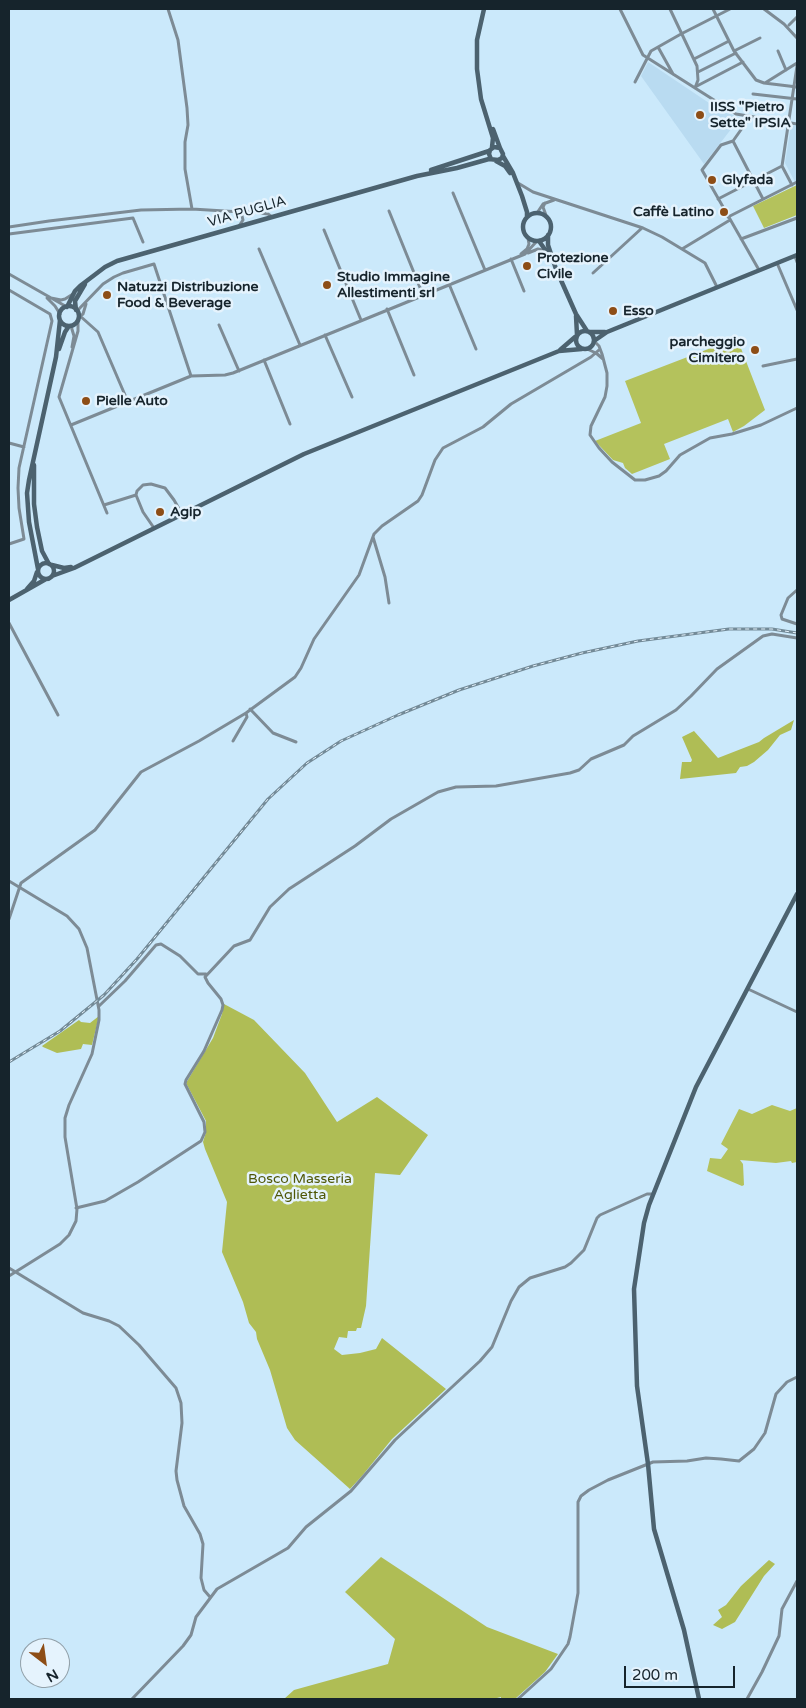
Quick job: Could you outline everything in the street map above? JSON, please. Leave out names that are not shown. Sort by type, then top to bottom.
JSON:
[{"type":"main road","points":[[484,9],[477,40],[477,69],[479,87],[492,138],[489,156],[508,169],[516,181]]},
{"type":"main road","points":[[488,119],[522,196],[527,212],[523,230],[528,238],[538,241],[548,252],[576,314],[593,335],[594,341]]},
{"type":"main road","points":[[491,149],[500,148]]},
{"type":"main road","name":"VIA PUGLIA","points":[[418,176],[491,149]]},
{"type":"main road","points":[[494,160],[500,159],[503,156]]},
{"type":"main road","name":"VIA PUGLIA","points":[[67,307],[75,292],[88,280],[105,267],[117,261],[418,176],[494,160]]},
{"type":"main road","points":[[522,196],[536,214],[547,218],[551,226],[548,235],[548,246],[556,269]]},
{"type":"main road","points":[[527,217],[536,214]]},
{"type":"main road","points":[[538,241],[548,235]]},
{"type":"main road","points":[[9,599],[52,576],[70,570],[304,454],[559,351],[585,349],[606,332],[796,255]]},
{"type":"main road","name":"VIA PUGLIA","points":[[78,317],[75,301],[88,280]]},
{"type":"main road","points":[[46,579],[39,576],[29,522],[27,505],[29,480],[56,357],[65,332],[78,317],[72,307],[62,310],[56,357]]},
{"type":"main road","points":[[576,314],[577,344],[585,349]]},
{"type":"main road","points":[[60,317],[64,324],[70,326]]},
{"type":"main road","points":[[559,351],[582,331],[606,332]]},
{"type":"main road","points":[[33,458],[34,504],[37,527],[42,551],[53,569],[52,576]]},
{"type":"main road","points":[[9,599],[34,581],[38,570],[43,564],[59,568],[69,568],[91,559]]},
{"type":"main road","points":[[699,1699],[682,1622],[656,1538],[648,1464],[636,1386],[634,1289],[644,1223],[653,1194],[696,1087],[797,894]]},
{"type":"street","points":[[168,9],[178,40],[186,97],[188,125],[185,142],[185,169],[192,209]]},
{"type":"street","points":[[620,9],[643,55],[647,58],[736,114],[797,124]]},
{"type":"street","points":[[670,9],[694,59],[698,72],[698,80],[694,88]]},
{"type":"street","points":[[713,9],[735,52],[756,80],[764,83],[796,87]]},
{"type":"street","points":[[635,82],[651,51],[730,9]]},
{"type":"street","points":[[764,9],[784,24],[797,38]]},
{"type":"street","points":[[789,25],[797,17]]},
{"type":"street","points":[[698,72],[760,38]]},
{"type":"street","points":[[694,59],[729,41]]},
{"type":"street","points":[[658,47],[674,74]]},
{"type":"street","points":[[778,51],[786,70]]},
{"type":"street","points":[[694,88],[743,62]]},
{"type":"street","points":[[764,83],[797,65],[796,87],[792,99],[782,166],[792,185]]},
{"type":"street","points":[[752,94],[797,100]]},
{"type":"street","points":[[750,117],[733,141],[721,145],[702,170],[759,270]]},
{"type":"street","points":[[733,141],[763,199]]},
{"type":"street","points":[[718,199],[782,166]]},
{"type":"street","points":[[516,181],[533,192],[643,228],[705,263],[717,287]]},
{"type":"street","points":[[682,249],[763,199],[797,182]]},
{"type":"street","points":[[453,193],[485,270]]},
{"type":"street","points":[[536,214],[546,202],[557,200]]},
{"type":"street","points":[[546,202],[544,207],[547,218]]},
{"type":"street","points":[[9,227],[59,219],[141,210],[235,210],[268,214],[272,217]]},
{"type":"street","points":[[223,210],[241,212],[243,220],[239,226]]},
{"type":"street","points":[[389,211],[423,295]]},
{"type":"street","points":[[9,234],[133,218],[143,242]]},
{"type":"street","points":[[741,239],[797,218]]},
{"type":"street","points":[[592,273],[643,228]]},
{"type":"street","points":[[324,230],[361,320]]},
{"type":"street","points":[[518,256],[527,249],[529,244],[528,238]]},
{"type":"street","points":[[525,254],[538,241]]},
{"type":"street","points":[[259,249],[300,345]]},
{"type":"street","points":[[71,426],[191,376],[225,375],[238,371],[518,256],[538,250],[548,252]]},
{"type":"street","points":[[796,255],[797,262]]},
{"type":"street","points":[[511,259],[524,291]]},
{"type":"street","points":[[777,263],[797,310]]},
{"type":"street","points":[[107,513],[59,397],[78,331],[78,317],[89,299],[103,284],[114,277],[154,264],[191,376]]},
{"type":"street","points":[[9,274],[67,307]]},
{"type":"street","points":[[449,284],[476,349]]},
{"type":"street","points":[[9,290],[50,314],[52,321],[19,468],[19,508],[24,539],[9,544]]},
{"type":"street","points":[[45,296],[61,300],[75,292]]},
{"type":"street","points":[[45,296],[55,306],[60,317]]},
{"type":"street","points":[[387,309],[414,375]]},
{"type":"street","points":[[78,317],[98,332],[128,402]]},
{"type":"street","points":[[218,325],[238,371]]},
{"type":"street","points":[[70,326],[74,336],[72,350]]},
{"type":"street","points":[[326,335],[352,397]]},
{"type":"street","points":[[600,336],[600,347],[607,373],[607,392],[591,426],[590,435],[596,445],[612,462],[635,480],[639,481],[659,476],[666,472],[680,455],[701,442],[716,436],[732,434],[761,425],[797,408]]},
{"type":"street","points":[[594,341],[600,347]]},
{"type":"street","points":[[9,919],[18,887],[24,880],[95,830],[144,770],[199,741],[246,713],[293,679],[298,673],[310,646],[359,575],[372,537],[382,526],[415,504],[420,498],[435,460],[443,448],[483,427],[519,398],[596,353],[600,347]]},
{"type":"street","points":[[585,349],[596,353],[604,360]]},
{"type":"street","points":[[763,366],[797,359]]},
{"type":"street","points":[[264,360],[290,424]]},
{"type":"street","points":[[9,444],[24,446]]},
{"type":"street","points":[[154,528],[143,512],[136,495],[143,485],[151,484],[165,488],[182,514]]},
{"type":"street","points":[[104,505],[136,495]]},
{"type":"street","points":[[372,537],[385,577],[390,603]]},
{"type":"street","points":[[797,590],[788,598],[781,616],[784,621],[797,624]]},
{"type":"street","points":[[9,623],[58,715]]},
{"type":"street","points":[[76,1208],[105,1201],[202,1141],[205,1132],[204,1122],[185,1084],[204,1050],[222,1010],[222,1002],[206,980],[206,974],[234,946],[250,940],[270,906],[289,889],[355,846],[391,819],[438,792],[456,787],[496,786],[575,771],[590,759],[624,745],[633,736],[676,710],[717,669],[763,636],[772,634],[797,638]]},
{"type":"street","points":[[250,709],[273,733],[296,742]]},
{"type":"street","points":[[234,741],[247,717],[246,713]]},
{"type":"street","points":[[9,881],[67,916],[79,929],[88,948],[99,1006],[98,1028],[92,1054],[65,1118],[65,1137],[76,1208],[76,1221],[65,1239],[53,1249],[9,1276]]},
{"type":"street","points":[[99,1006],[125,982],[156,945],[161,944],[180,956],[198,974],[206,974]]},
{"type":"street","points":[[748,989],[797,1012]]},
{"type":"street","points":[[132,1699],[183,1646],[190,1635],[196,1616],[221,1585],[288,1548],[311,1522],[354,1488],[395,1440],[480,1361],[492,1347],[511,1301],[519,1287],[530,1278],[565,1267],[571,1263],[584,1250],[597,1218],[601,1214],[647,1194],[653,1194]]},
{"type":"street","points":[[9,1268],[83,1313],[119,1326],[133,1339],[176,1388],[181,1403],[182,1423],[176,1471],[177,1480],[184,1506],[204,1544],[201,1578],[204,1590],[210,1597]]},
{"type":"street","points":[[518,1699],[551,1669],[570,1637],[578,1593],[579,1498],[592,1488],[653,1462],[721,1458],[739,1462],[754,1449],[766,1433],[776,1394],[787,1382],[797,1377]]},
{"type":"street","points":[[747,1699],[779,1636],[782,1609],[797,1581]]},
{"type":"shaded area","name":"IISS \"Pietro Sette\" IPSIA","points":[[648,62],[721,111],[725,110],[739,119],[704,164],[641,76]]},
{"type":"shaded area","points":[[791,125],[797,126],[797,181],[795,182],[785,163]]},
{"type":"green space","points":[[797,185],[797,215],[764,228],[753,206]]},
{"type":"green space","points":[[737,338],[765,410],[744,426],[733,432],[728,419],[664,444],[670,459],[632,474],[625,468],[623,463],[613,460],[595,441],[641,423],[625,381]]},
{"type":"green space","points":[[794,720],[791,730],[780,735],[768,750],[754,762],[740,767],[736,773],[680,779],[682,762],[691,762],[692,760],[682,737],[694,731],[718,758],[759,742]]},
{"type":"green space","name":"Bosco Masseria Aglietta","points":[[224,1004],[254,1020],[305,1073],[337,1122],[377,1097],[428,1135],[400,1175],[375,1173],[366,1306],[361,1328],[357,1328],[356,1331],[348,1331],[347,1338],[339,1337],[334,1349],[342,1355],[360,1353],[376,1349],[382,1338],[446,1389],[392,1439],[350,1489],[295,1440],[287,1428],[270,1370],[256,1332],[249,1323],[243,1302],[222,1252],[227,1202],[203,1142],[206,1132],[206,1121],[186,1083],[213,1038]]},
{"type":"green space","points":[[99,1016],[92,1045],[83,1044],[81,1049],[57,1053],[42,1046],[79,1020],[90,1023]]},
{"type":"green space","points":[[772,1105],[790,1111],[797,1108],[797,1162],[776,1163],[740,1160],[743,1164],[744,1185],[742,1186],[707,1171],[710,1158],[721,1159],[728,1149],[721,1144],[739,1109],[752,1114]]},
{"type":"green space","points":[[381,1557],[487,1627],[558,1654],[545,1672],[515,1699],[501,1699],[501,1697],[493,1699],[284,1699],[294,1690],[388,1664],[395,1639],[345,1592]]},
{"type":"green space","points":[[769,1560],[775,1564],[764,1576],[735,1622],[722,1629],[713,1625],[722,1617],[718,1610],[726,1605],[741,1586]]},
{"type":"railway","points":[[9,1062],[60,1031],[104,995],[137,959],[268,799],[307,763],[341,741],[459,690],[533,666],[582,653],[638,641],[729,629],[772,629],[797,633]]},
{"type":"place","name":"IISS \"Pietro Sette\" IPSIA","points":[[700,115]]},
{"type":"place","name":"Glyfada","points":[[712,180]]},
{"type":"place","name":"Caffè Latino","points":[[724,212]]},
{"type":"place","name":"Protezione Civile","points":[[527,266]]},
{"type":"place","name":"Studio Immagine Allestimenti srl","points":[[327,285]]},
{"type":"place","name":"Natuzzi Distribuzione Food & Beverage","points":[[107,295]]},
{"type":"place","name":"Esso","points":[[613,311]]},
{"type":"place","name":"parcheggio Cimitero","points":[[755,350]]},
{"type":"place","name":"Pielle Auto","points":[[86,401]]},
{"type":"place","name":"Agip","points":[[160,512]]}]
